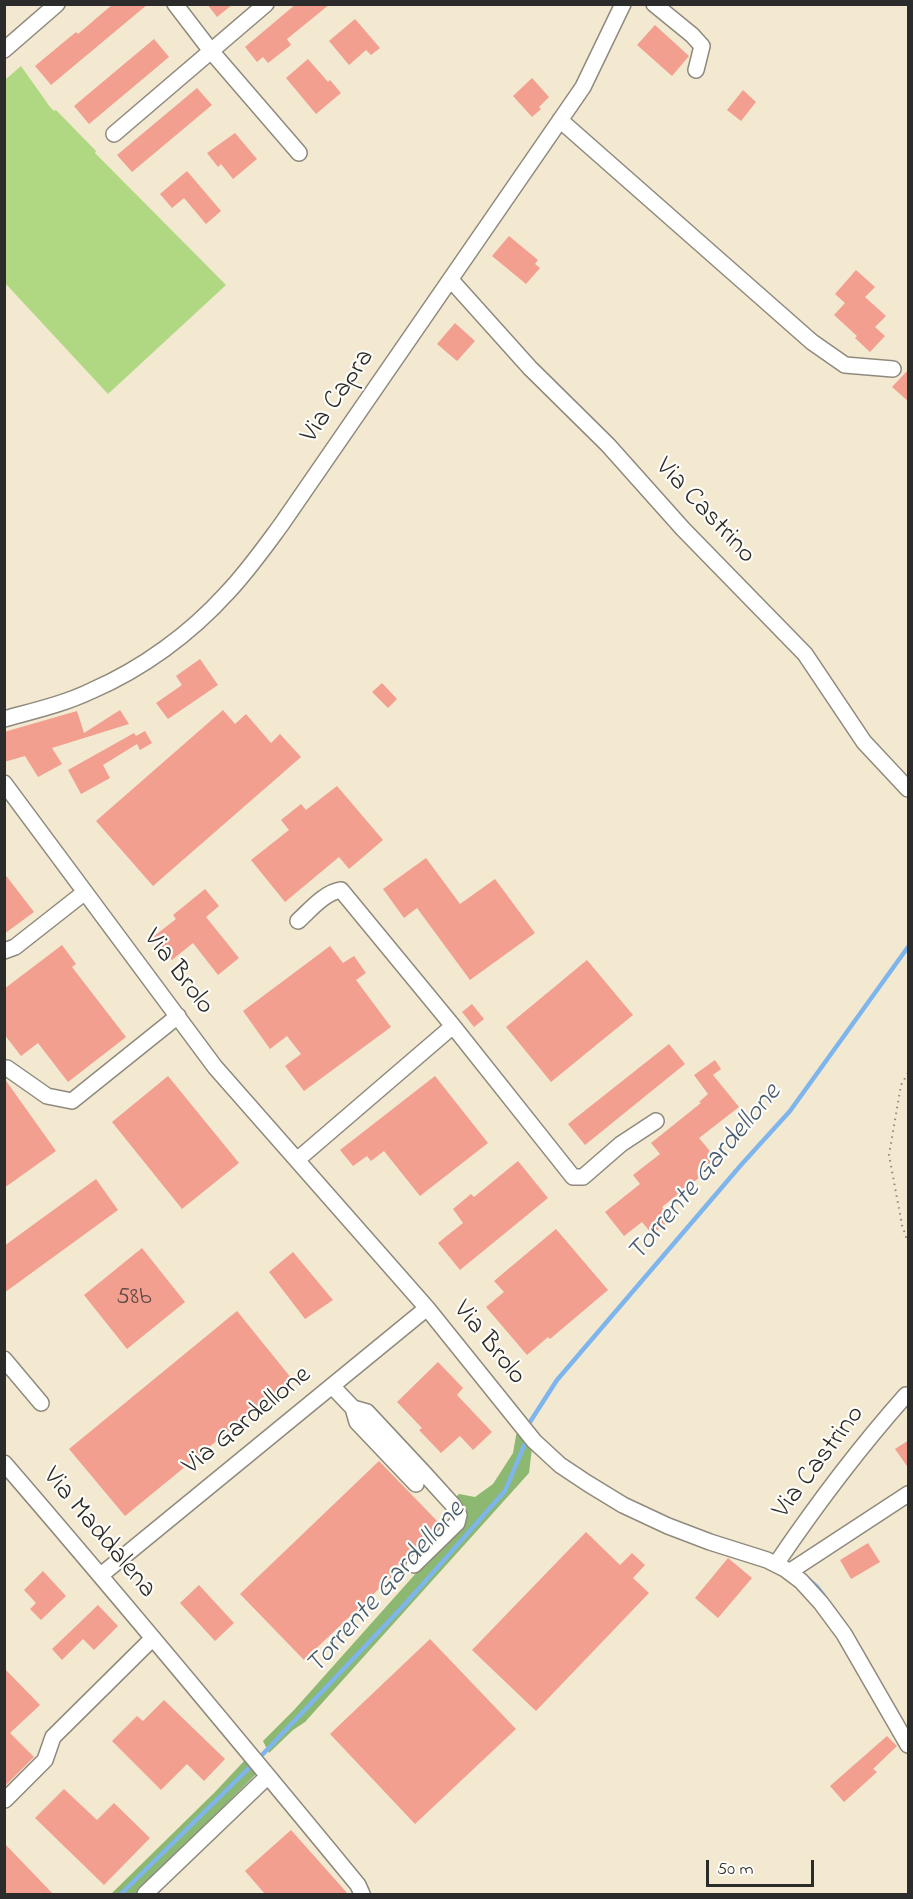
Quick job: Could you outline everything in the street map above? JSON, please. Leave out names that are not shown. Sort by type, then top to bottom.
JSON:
[{"type":"street","points":[[4,50],[57,4]]},
{"type":"street","points":[[175,4],[211,51],[299,153]]},
{"type":"street","points":[[114,134],[266,4]]},
{"type":"street","name":"Via Capra","points":[[4,719],[91,692],[116,679],[175,641],[228,593],[282,525],[583,87],[623,4]]},
{"type":"street","points":[[654,4],[702,46],[696,70]]},
{"type":"street","points":[[560,120],[812,342],[845,365],[893,369]]},
{"type":"street","name":"Via Castrino","points":[[451,280],[530,368],[608,445],[683,529],[805,654],[864,742],[909,789]]},
{"type":"street","name":"Via Brolo","points":[[4,783],[215,1067],[427,1308],[534,1441],[560,1465],[623,1504],[668,1526],[783,1568],[801,1581],[833,1618],[909,1745]]},
{"type":"street","points":[[298,921],[334,891],[341,890],[573,1177],[583,1177],[621,1144],[656,1121]]},
{"type":"street","points":[[5,951],[15,947],[85,892]]},
{"type":"street","points":[[4,1070],[7,1068],[47,1096],[72,1101],[178,1016]]},
{"type":"street","points":[[297,1160],[453,1026]]},
{"type":"street","name":"Via Gardellone","points":[[101,1575],[427,1308]]},
{"type":"street","points":[[5,1361],[41,1403]]},
{"type":"street","points":[[332,1386],[353,1408],[357,1422],[416,1484]]},
{"type":"street","name":"Via Castrino","points":[[783,1568],[824,1496],[873,1433],[907,1396]]},
{"type":"street","points":[[353,1408],[367,1412],[438,1488],[459,1515],[457,1523],[414,1565]]},
{"type":"street","name":"Via Maddalena","points":[[4,1463],[101,1575],[268,1776],[358,1885],[362,1894]]},
{"type":"street","points":[[783,1568],[909,1494]]},
{"type":"street","name":"Via Maddalena","points":[[5,1800],[45,1760],[53,1737],[153,1638]]},
{"type":"street","points":[[145,1894],[268,1776]]},
{"type":"path","points":[[909,1073],[901,1085],[889,1155],[902,1225],[909,1242]]},
{"type":"green space","points":[[21,66],[50,107],[56,110],[96,151],[95,153],[226,285],[108,394],[5,283],[5,80]]},
{"type":"green space","points":[[517,1430],[532,1448],[529,1473],[305,1722],[269,1753],[263,1741],[294,1710],[467,1516],[453,1500],[459,1494],[475,1497],[493,1484],[513,1453]]},
{"type":"green space","points":[[245,1760],[257,1773],[137,1894],[111,1894],[215,1792]]},
{"type":"building","points":[[113,4],[148,4],[51,85],[35,66]]},
{"type":"building","points":[[207,4],[233,4],[217,17]]},
{"type":"building","points":[[296,4],[330,4],[287,39],[291,45],[268,63],[263,57],[257,62],[245,47]]},
{"type":"building","points":[[355,19],[380,48],[371,55],[366,50],[349,65],[329,41]]},
{"type":"building","points":[[655,25],[689,56],[672,76],[637,45]]},
{"type":"building","points":[[154,39],[169,57],[89,124],[74,106]]},
{"type":"building","points":[[308,59],[341,93],[316,114],[286,78]]},
{"type":"building","points":[[532,78],[549,97],[532,117],[513,96]]},
{"type":"building","points":[[197,88],[212,105],[132,172],[117,155]]},
{"type":"building","points":[[743,90],[756,102],[741,121],[727,110]]},
{"type":"building","points":[[235,133],[257,159],[233,179],[221,164],[218,167],[207,153]]},
{"type":"building","points":[[187,171],[221,211],[206,224],[184,198],[172,208],[160,194]]},
{"type":"building","points":[[509,236],[538,260],[535,264],[540,268],[526,284],[492,256]]},
{"type":"building","points":[[856,270],[875,287],[865,297],[886,316],[875,327],[885,336],[870,352],[855,338],[857,336],[834,315],[845,303],[835,294]]},
{"type":"building","points":[[455,323],[475,341],[457,361],[437,344]]},
{"type":"building","points":[[909,369],[909,402],[892,387]]},
{"type":"building","points":[[200,659],[218,685],[168,719],[156,703],[182,685],[176,676]]},
{"type":"building","points":[[382,683],[397,699],[388,708],[372,692]]},
{"type":"building","points":[[120,710],[129,724],[52,748],[62,764],[38,777],[25,756],[4,762],[4,732],[77,711],[84,733]]},
{"type":"building","points":[[223,710],[235,724],[246,714],[271,743],[280,734],[301,757],[153,886],[96,821]]},
{"type":"building","points":[[145,731],[152,743],[140,750],[137,744],[103,765],[110,778],[81,794],[68,770],[134,733],[136,736]]},
{"type":"building","points":[[337,786],[383,840],[349,869],[339,857],[285,902],[251,860],[289,830],[281,820],[301,804],[306,810]]},
{"type":"building","points":[[426,858],[460,904],[495,879],[535,933],[470,980],[417,908],[404,918],[383,889]]},
{"type":"building","points":[[4,873],[34,912],[4,934]]},
{"type":"building","points":[[205,889],[219,906],[206,917],[239,958],[218,975],[193,943],[172,960],[153,937],[176,919],[173,915]]},
{"type":"building","points":[[62,945],[76,964],[72,967],[126,1037],[68,1082],[38,1043],[21,1056],[4,1034],[4,989]]},
{"type":"building","points":[[330,946],[343,963],[354,956],[366,973],[356,980],[391,1027],[304,1091],[285,1066],[301,1054],[287,1036],[270,1049],[243,1011]]},
{"type":"building","points":[[587,960],[633,1015],[551,1082],[506,1027]]},
{"type":"building","points":[[472,1004],[484,1019],[474,1027],[462,1012]]},
{"type":"building","points":[[669,1044],[685,1064],[585,1145],[568,1124]]},
{"type":"building","points":[[715,1060],[721,1069],[713,1075],[739,1107],[699,1138],[719,1162],[662,1207],[672,1219],[652,1234],[642,1222],[624,1236],[605,1212],[640,1184],[633,1175],[660,1154],[651,1143],[701,1103],[699,1102],[708,1094],[694,1075]]},
{"type":"building","points":[[168,1076],[239,1163],[182,1209],[112,1122]]},
{"type":"building","points":[[435,1076],[488,1143],[420,1196],[384,1151],[371,1161],[367,1156],[353,1166],[340,1150]]},
{"type":"building","points":[[4,1078],[56,1151],[4,1188]]},
{"type":"building","points":[[518,1161],[548,1198],[460,1270],[438,1243],[463,1223],[453,1209],[471,1194],[474,1197]]},
{"type":"building","points":[[96,1179],[118,1210],[4,1293],[4,1246]]},
{"type":"building","points":[[556,1229],[608,1290],[550,1339],[548,1337],[527,1355],[486,1307],[504,1292],[494,1281]]},
{"type":"building","points":[[142,1248],[185,1302],[127,1349],[84,1295]]},
{"type":"building","points":[[293,1252],[333,1300],[305,1319],[269,1272]]},
{"type":"building","points":[[237,1311],[292,1379],[125,1516],[69,1449]]},
{"type":"building","points":[[438,1362],[463,1388],[457,1395],[492,1432],[473,1450],[460,1436],[441,1453],[419,1430],[422,1428],[397,1402]]},
{"type":"building","points":[[909,1440],[909,1469],[895,1449]]},
{"type":"building","points":[[379,1461],[441,1525],[407,1558],[405,1564],[304,1660],[240,1594]]},
{"type":"building","points":[[586,1532],[620,1565],[632,1553],[645,1565],[633,1578],[649,1593],[536,1711],[472,1650]]},
{"type":"building","points":[[868,1543],[880,1562],[851,1579],[840,1560]]},
{"type":"building","points":[[728,1558],[752,1578],[718,1618],[695,1598]]},
{"type":"building","points":[[43,1571],[66,1596],[41,1620],[30,1609],[36,1603],[24,1590]]},
{"type":"building","points":[[199,1585],[234,1623],[215,1641],[180,1603]]},
{"type":"building","points":[[98,1605],[118,1626],[94,1650],[83,1639],[62,1660],[52,1649]]},
{"type":"building","points":[[430,1639],[516,1729],[415,1824],[330,1734]]},
{"type":"building","points":[[4,1668],[40,1705],[10,1733],[34,1757],[4,1787]]},
{"type":"building","points":[[164,1700],[225,1759],[204,1781],[187,1764],[161,1790],[112,1741],[137,1716],[143,1721]]},
{"type":"building","points":[[887,1736],[897,1746],[873,1769],[877,1772],[844,1802],[830,1786]]},
{"type":"building","points":[[64,1789],[97,1820],[114,1803],[150,1838],[104,1885],[35,1818]]},
{"type":"building","points":[[291,1830],[348,1894],[265,1894],[245,1871]]},
{"type":"building","points":[[4,1843],[53,1894],[4,1894]]},
{"type":"waterway","name":"Torrente Gardellone","points":[[530,1422],[557,1380],[790,1111],[908,947]]},
{"type":"waterway","name":"Torrente Gardellone","points":[[263,1754],[407,1602],[505,1491],[526,1441]]},
{"type":"waterway","points":[[807,1578],[824,1596]]},
{"type":"waterway","name":"Torrente Gardellone","points":[[121,1894],[250,1767]]}]
